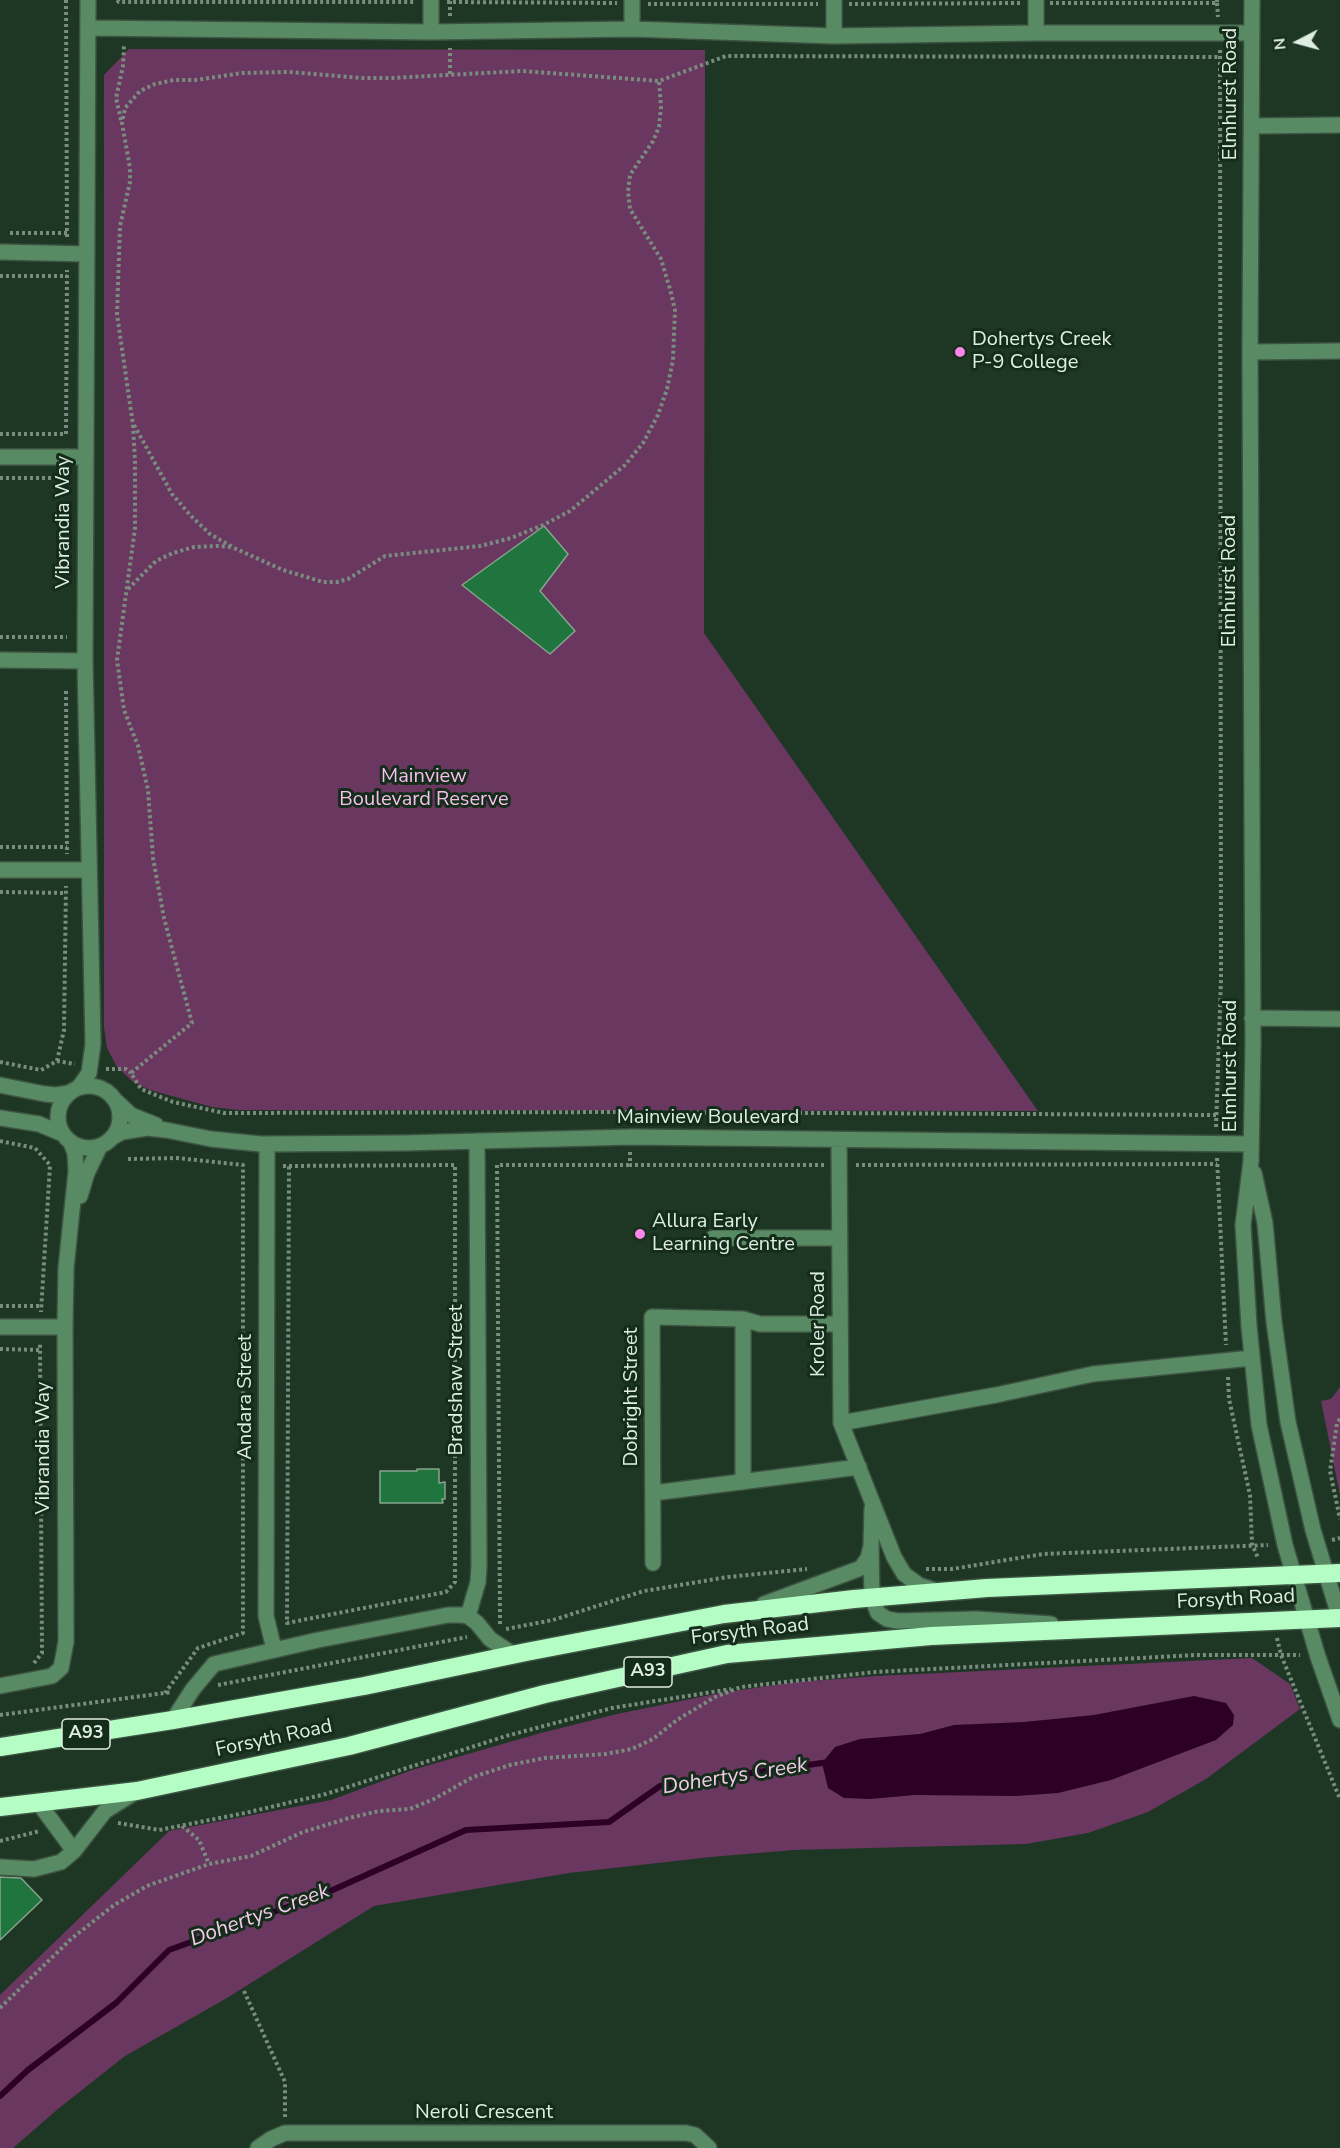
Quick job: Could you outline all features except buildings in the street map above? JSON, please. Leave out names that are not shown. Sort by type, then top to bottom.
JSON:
[{"type":"highway","name":"Forsyth Road","points":[[0,1747],[173,1720],[364,1686],[514,1654],[724,1614],[939,1592],[1333,1573]]},
{"type":"highway","name":"Forsyth Road","points":[[0,1807],[137,1791],[349,1746],[545,1694],[727,1654],[931,1636],[1340,1619]]},
{"type":"street","name":"Vibrandia Way","points":[[74,1090],[89,1073],[93,1044],[85,661],[88,0]]},
{"type":"street","name":"Elmhurst Road","points":[[1252,0],[1251,1161],[1243,1225],[1259,1425],[1285,1545],[1340,1720]]},
{"type":"street","points":[[431,1],[431,32]]},
{"type":"street","points":[[1036,1],[1036,33]]},
{"type":"street","points":[[632,2],[632,29]]},
{"type":"street","points":[[834,2],[834,36]]},
{"type":"street","points":[[88,28],[431,32],[632,29],[834,36],[1252,33]]},
{"type":"street","points":[[1252,126],[1340,125]]},
{"type":"street","points":[[0,252],[87,254]]},
{"type":"street","points":[[1250,352],[1340,351]]},
{"type":"street","points":[[0,457],[86,457]]},
{"type":"street","points":[[0,660],[85,661]]},
{"type":"street","points":[[0,870],[89,870]]},
{"type":"street","points":[[1252,1018],[1340,1019]]},
{"type":"street","name":"Vibrandia Way","points":[[93,1044],[112,1097]]},
{"type":"street","points":[[0,1085],[56,1095],[94,1086],[112,1097],[120,1120],[107,1142],[86,1148],[39,1124],[0,1118]]},
{"type":"street","points":[[67,1139],[59,1124],[58,1112],[62,1101],[74,1090]]},
{"type":"street","name":"Mainview Boulevard","points":[[112,1097],[131,1115],[166,1130]]},
{"type":"street","name":"Mainview Boulevard","points":[[107,1142],[122,1132],[147,1128],[211,1139],[267,1144],[631,1137],[1251,1144]]},
{"type":"street","name":"Vibrandia Way","points":[[0,1686],[52,1676],[61,1668],[66,1642],[66,1268],[76,1172],[75,1154],[67,1139]]},
{"type":"street","name":"Kroler Road","points":[[839,1140],[841,1423],[894,1557],[904,1574],[919,1585],[939,1592]]},
{"type":"street","name":"Bradshaw Street","points":[[468,1616],[478,1582],[479,1566],[477,1141]]},
{"type":"street","name":"Vibrandia Way","points":[[71,1227],[87,1173],[107,1142]]},
{"type":"street","name":"Andara Street","points":[[267,1144],[266,1616],[274,1649]]},
{"type":"street","name":"Elmhurst Road","points":[[1251,1161],[1265,1223],[1274,1322],[1288,1422],[1313,1530],[1333,1573],[1340,1619]]},
{"type":"street","points":[[714,1238],[840,1238]]},
{"type":"street","name":"Dobright Street","points":[[653,1563],[652,1317],[742,1319],[760,1324],[840,1324]]},
{"type":"street","points":[[742,1319],[743,1482]]},
{"type":"street","points":[[0,1327],[65,1327]]},
{"type":"street","points":[[841,1423],[996,1395],[1093,1374],[1252,1358]]},
{"type":"street","name":"Dobright Street","points":[[652,1493],[859,1467]]},
{"type":"street","points":[[872,1503],[872,1598],[878,1613],[887,1619],[898,1621],[997,1619],[1095,1629]]},
{"type":"street","points":[[724,1614],[782,1598],[861,1568],[868,1558],[871,1546]]},
{"type":"street","points":[[173,1720],[193,1689],[214,1664],[274,1649],[448,1615],[468,1616],[490,1639],[514,1654]]},
{"type":"street","points":[[0,1868],[34,1869],[61,1862],[74,1851],[105,1811],[137,1791]]},
{"type":"street","points":[[38,1802],[74,1851]]},
{"type":"street","name":"Neroli Crescent","points":[[258,2148],[285,2133],[492,2141],[686,2133],[695,2135],[709,2148]]},
{"type":"path","points":[[117,0],[119,2],[1217,1],[1220,34],[1221,980],[1216,1144],[1229,1398],[1250,1495],[1252,1544],[1264,1575]]},
{"type":"path","points":[[126,2],[123,66],[116,98],[130,168],[130,182],[120,226],[117,315],[133,425],[135,528],[117,660],[124,711],[138,746],[148,790],[153,858],[164,918],[192,1023],[131,1073],[141,1089],[173,1102],[224,1113],[633,1112],[1216,1115]]},
{"type":"path","points":[[122,123],[125,108],[140,91],[155,84],[242,73],[289,72],[391,78],[522,71],[659,81],[726,56],[1220,57]]},
{"type":"path","points":[[133,425],[172,494],[210,534],[234,548],[283,570],[323,582],[348,579],[385,556],[480,546],[522,534],[570,511],[625,465],[643,443],[658,415],[667,389],[676,333],[675,310],[661,259],[630,209],[628,191],[630,175],[660,127],[659,81]]},
{"type":"path","points":[[0,233],[67,233]]},
{"type":"path","points":[[0,276],[67,276]]},
{"type":"path","points":[[66,434],[67,489]]},
{"type":"path","points":[[0,478],[68,478]]},
{"type":"path","points":[[128,590],[156,561],[173,553],[194,547],[234,548]]},
{"type":"path","points":[[0,1062],[41,1070],[57,1061],[64,1030],[67,870],[67,626]]},
{"type":"path","points":[[0,637],[66,637]]},
{"type":"path","points":[[0,847],[67,847]]},
{"type":"path","points":[[0,892],[66,893]]},
{"type":"path","points":[[630,1166],[633,1112]]},
{"type":"path","points":[[0,1141],[35,1148],[50,1165],[39,1350],[42,1653],[33,1664]]},
{"type":"path","points":[[128,1159],[177,1158],[243,1165],[243,1633],[198,1648],[165,1693]]},
{"type":"path","points":[[500,1630],[497,1165],[1217,1164]]},
{"type":"path","points":[[455,1165],[455,1582],[446,1592],[287,1623],[288,1295],[289,1167],[455,1165]]},
{"type":"path","points":[[0,1306],[41,1306]]},
{"type":"path","points":[[0,1350],[39,1350]]},
{"type":"path","points":[[1340,1419],[1337,1424],[1330,1471],[1340,1519]]},
{"type":"path","points":[[1272,1622],[1281,1655],[1340,1799]]},
{"type":"path","points":[[97,1821],[159,1830],[245,1813],[326,1794],[506,1736],[612,1708],[741,1687],[875,1672],[1196,1655],[1318,1655]]},
{"type":"path","points":[[0,2008],[71,1939],[114,1905],[147,1886],[209,1864],[251,1856],[303,1832],[349,1818],[379,1811],[410,1809],[434,1799],[473,1777],[510,1766],[545,1758],[605,1754],[632,1749],[653,1739],[677,1720],[715,1697],[741,1687]]},
{"type":"path","points":[[0,1841],[55,1826]]},
{"type":"path","points":[[182,1826],[199,1840],[209,1864]]},
{"type":"path","points":[[244,1991],[285,2082],[285,2133]]},
{"type":"green space","name":"Mainview Boulevard Reserve","points":[[129,49],[705,50],[704,633],[1038,1111],[239,1110],[212,1107],[150,1090],[133,1082],[117,1067],[107,1048],[104,1027],[104,75]]},
{"type":"green space","points":[[1340,1387],[1340,1495],[1321,1401],[1331,1399]]},
{"type":"green space","points":[[1252,1658],[1290,1684],[1300,1709],[1206,1779],[1148,1812],[1088,1833],[1026,1844],[794,1850],[711,1857],[569,1873],[374,1906],[227,1998],[125,2056],[13,2148],[0,2148],[0,1995],[169,1831],[331,1800],[412,1770],[541,1733],[617,1714],[720,1693],[797,1682],[877,1676]]},
{"type":"shaded area","points":[[1194,1696],[1226,1703],[1234,1715],[1233,1725],[1216,1740],[1111,1780],[1058,1793],[1016,1796],[915,1795],[870,1799],[844,1798],[828,1788],[822,1763],[835,1747],[860,1739],[920,1734],[954,1725],[1024,1722],[1094,1715]]},
{"type":"waterway","name":"Dohertys Creek","points":[[0,2096],[28,2070],[116,2003],[169,1950],[326,1893],[466,1830],[609,1822],[660,1786],[829,1762]]},
{"type":"place","name":"Dohertys Creek P-9 College","points":[[960,352]]},
{"type":"place","name":"Allura Early Learning Centre","points":[[640,1234]]}]
